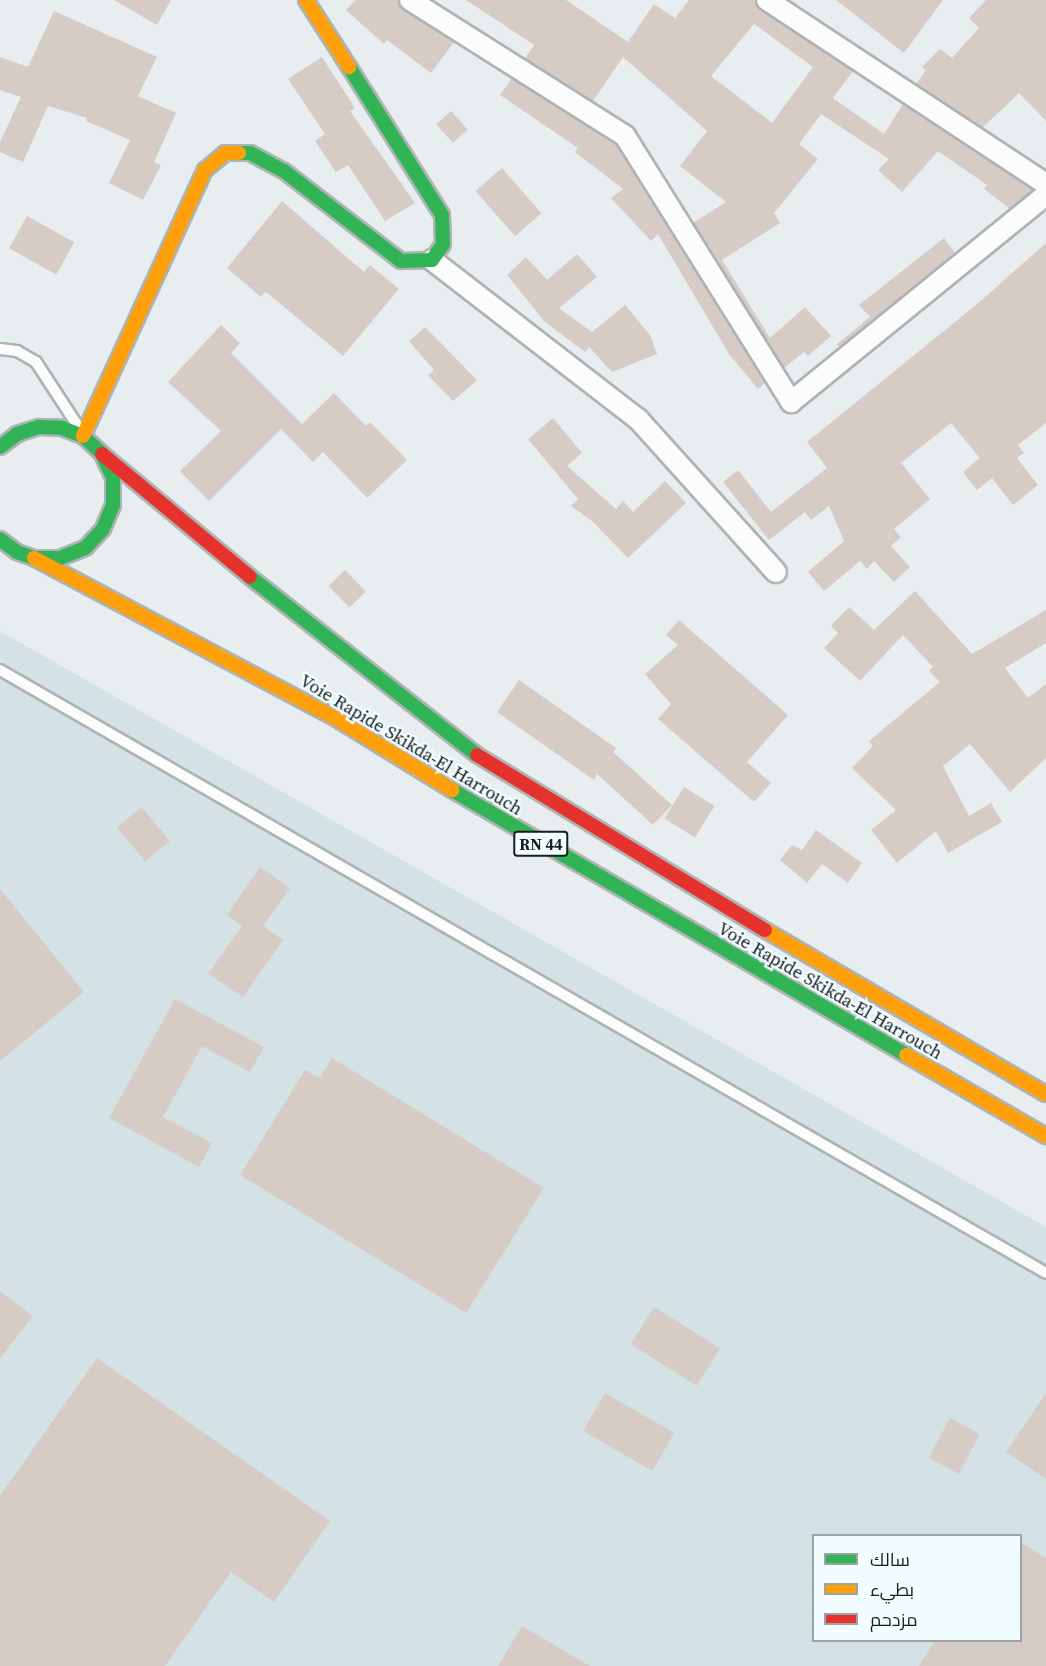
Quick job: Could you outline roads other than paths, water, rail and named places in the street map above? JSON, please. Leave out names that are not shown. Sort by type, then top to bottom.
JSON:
[{"type":"main road","points":[[83,436],[206,170],[225,153],[250,153],[284,171],[394,258],[409,263],[432,260],[443,244],[442,215],[306,0]]},
{"type":"main road","name":"Voie Rapide Skikda-El Harrouch","points":[[0,447],[17,434],[39,427],[62,428],[83,436],[215,550],[470,751],[750,922],[1046,1094]]},
{"type":"main road","name":"Voie Rapide Skikda-El Harrouch","points":[[0,433],[17,434]]},
{"type":"main road","name":"Voie Rapide Skikda-El Harrouch","points":[[34,558],[60,558],[85,548],[103,529],[113,504],[113,478],[102,454]]},
{"type":"main road","name":"Voie Rapide Skikda-El Harrouch","points":[[0,539],[17,552],[34,558],[340,721],[501,820],[1046,1136]]},
{"type":"street","points":[[410,0],[625,136],[791,402],[1046,195]]},
{"type":"street","points":[[767,0],[1046,184]]},
{"type":"street","points":[[432,260],[638,419],[776,572]]},
{"type":"lane","points":[[0,349],[17,351],[36,362],[83,436]]},
{"type":"lane","points":[[0,669],[1046,1273]]}]
